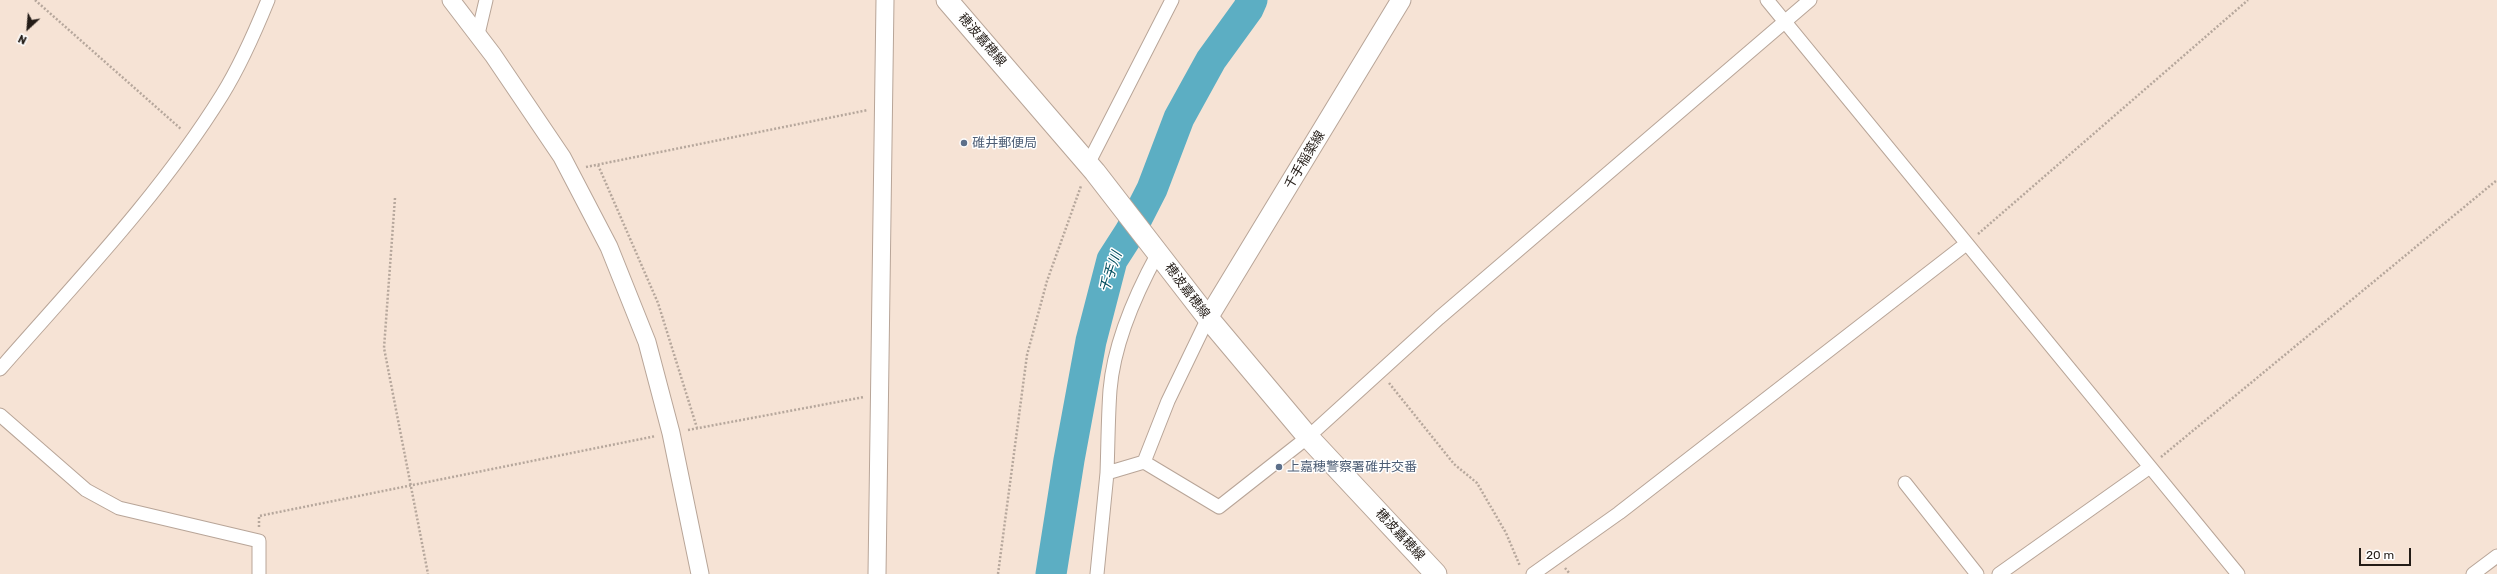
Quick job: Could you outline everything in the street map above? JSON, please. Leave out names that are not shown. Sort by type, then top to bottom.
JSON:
[{"type":"main road","name":"穂波嘉穂線","points":[[947,0],[1092,168],[1208,318],[1308,437],[1436,574]]},
{"type":"main road","name":"千手稲築線","points":[[1208,318],[1401,0]]},
{"type":"street","points":[[0,369],[139,210],[192,139],[223,94],[268,0]]},
{"type":"street","points":[[452,0],[478,34],[568,170],[609,247],[647,342],[671,433],[700,574]]},
{"type":"street","points":[[478,34],[486,0]]},
{"type":"street","points":[[877,574],[882,107],[885,0]]},
{"type":"street","points":[[1092,168],[1172,0]]},
{"type":"street","points":[[1767,0],[2238,574]]},
{"type":"street","points":[[1107,473],[1144,462],[1219,507],[1308,437],[1439,318],[1810,0]]},
{"type":"street","points":[[1527,572],[1619,513],[1966,244]]},
{"type":"street","points":[[1097,574],[1107,473],[1110,389],[1121,336],[1135,295],[1156,250]]},
{"type":"street","points":[[1144,462],[1168,401],[1208,318]]},
{"type":"street","points":[[0,415],[86,490],[119,508],[259,541],[258,574]]},
{"type":"street","points":[[1999,574],[2150,467]]},
{"type":"street","points":[[1905,483],[1977,574]]},
{"type":"street","points":[[2473,574],[2497,556]]},
{"type":"path","points":[[35,0],[192,139]]},
{"type":"path","points":[[1966,244],[2248,0]]},
{"type":"path","points":[[568,170],[882,107]]},
{"type":"path","points":[[598,165],[658,303],[697,428]]},
{"type":"path","points":[[998,574],[1027,355],[1047,281],[1092,168]]},
{"type":"path","points":[[2150,467],[2497,180]]},
{"type":"path","points":[[395,198],[384,348],[428,574]]},
{"type":"path","points":[[1379,372],[1454,464],[1477,483],[1527,572]]},
{"type":"path","points":[[259,541],[259,516],[671,433],[878,394]]},
{"type":"waterway","name":"千手川","points":[[1051,574],[1069,460],[1091,341],[1112,260],[1130,232],[1152,189],[1179,118],[1211,60],[1248,9],[1252,0]]},
{"type":"place","name":"碓井郵便局","points":[[964,143]]},
{"type":"place","name":"上嘉穂警察署碓井交番","points":[[1279,467]]}]
